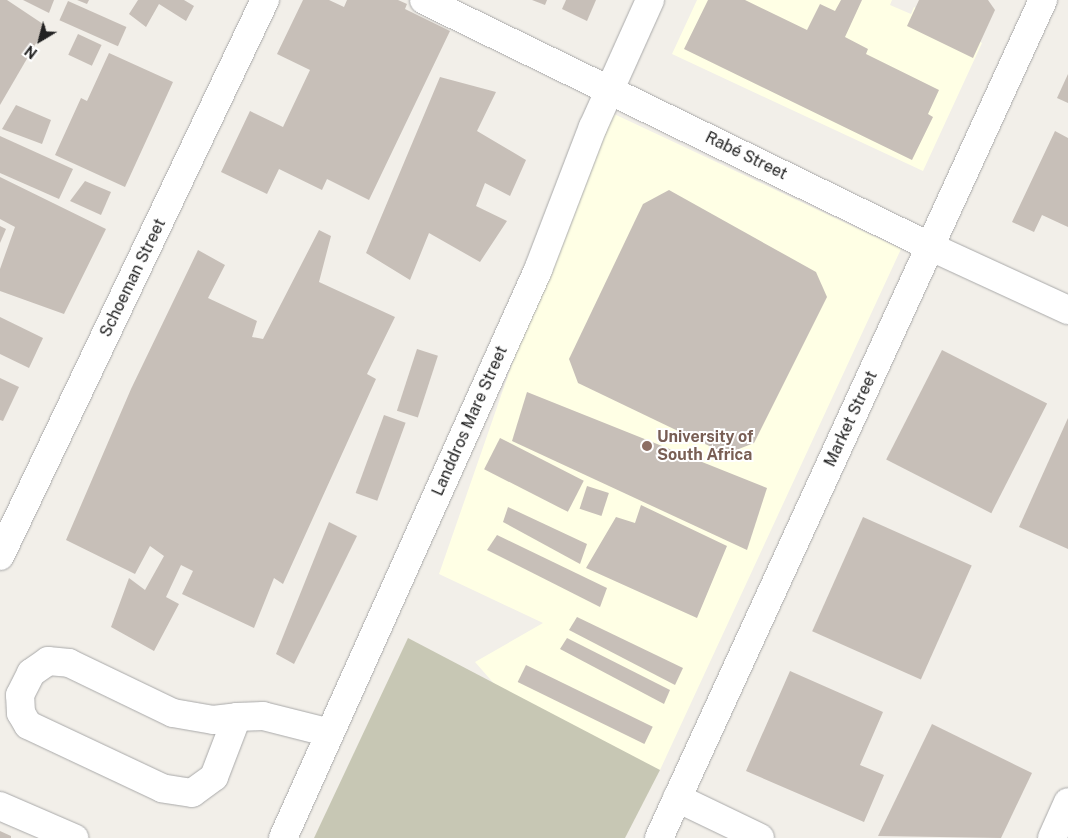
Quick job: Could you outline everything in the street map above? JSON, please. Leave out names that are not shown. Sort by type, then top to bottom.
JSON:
[{"type":"street","name":"Schoeman Street","points":[[0,556],[266,0]]},
{"type":"street","name":"Rabé Street","points":[[424,0],[931,247],[1068,310]]},
{"type":"street","name":"Landdros Mare Street","points":[[283,838],[538,270],[610,90],[650,0]]},
{"type":"street","name":"Market Street","points":[[659,838],[1043,0]]},
{"type":"street","points":[[237,717],[214,777],[192,793],[162,788],[28,725],[21,713],[20,695],[31,673],[48,661],[69,662],[173,713],[214,720],[237,717],[263,716],[330,733]]},
{"type":"street","points":[[677,798],[759,838]]},
{"type":"street","points":[[1052,838],[1068,802]]},
{"type":"street","points":[[0,806],[74,838]]},
{"type":"shaded area","points":[[697,0],[892,0],[890,5],[911,14],[914,7],[975,35],[973,38],[982,43],[923,171],[672,54]]},
{"type":"shaded area","name":"University of South Africa","points":[[612,113],[901,249],[660,770],[504,695],[475,662],[543,623],[439,574],[528,318]]},
{"type":"shaded area","points":[[408,638],[660,770],[625,838],[314,838]]},
{"type":"building","points":[[0,0],[7,0],[46,26],[0,105]]},
{"type":"building","points":[[23,0],[54,0],[49,13]]},
{"type":"building","points":[[77,0],[89,0],[87,4]]},
{"type":"building","points":[[138,0],[184,0],[194,6],[186,21],[159,4],[146,27],[129,14]]},
{"type":"building","points":[[303,0],[329,0],[344,7],[347,0],[398,0],[407,4],[405,9],[450,31],[369,200],[327,179],[322,190],[279,169],[267,194],[221,172],[250,111],[283,127],[310,70],[277,54]]},
{"type":"building","points":[[532,0],[547,0],[545,5]]},
{"type":"building","points":[[566,0],[596,0],[587,21],[562,9]]},
{"type":"building","points":[[708,0],[745,0],[807,30],[820,4],[835,11],[841,0],[862,0],[845,37],[868,49],[866,54],[939,90],[928,114],[933,117],[912,160],[684,49]]},
{"type":"building","points":[[919,0],[988,0],[995,10],[973,58],[907,26]]},
{"type":"building","points":[[68,1],[126,27],[118,46],[59,20]]},
{"type":"building","points":[[78,34],[102,45],[92,66],[68,55]]},
{"type":"building","points":[[109,53],[173,82],[125,187],[55,155],[81,98],[87,101]]},
{"type":"building","points":[[1068,74],[1068,103],[1057,98]]},
{"type":"building","points":[[440,77],[496,92],[477,131],[526,160],[510,196],[485,183],[476,206],[507,221],[480,262],[429,233],[410,280],[366,253]]},
{"type":"building","points":[[16,105],[51,120],[42,144],[2,129]]},
{"type":"building","points":[[1055,131],[1068,138],[1068,227],[1042,215],[1034,232],[1012,222]]},
{"type":"building","points":[[0,136],[73,169],[59,199],[0,173]]},
{"type":"building","points":[[0,177],[106,229],[64,314],[0,291],[0,269],[15,227],[0,219]]},
{"type":"building","points":[[85,181],[111,192],[101,215],[70,201]]},
{"type":"building","points":[[669,190],[816,272],[827,297],[754,443],[726,454],[578,383],[569,359],[643,204]]},
{"type":"building","points":[[0,226],[6,229],[0,243]]},
{"type":"building","points":[[319,230],[331,236],[319,282],[395,317],[367,374],[376,379],[283,584],[274,578],[254,628],[182,594],[193,571],[181,565],[166,597],[179,604],[154,651],[111,627],[129,578],[145,590],[164,556],[150,546],[135,574],[66,540],[131,389],[198,250],[225,265],[208,298],[257,321],[252,337],[263,339]]},
{"type":"building","points":[[0,317],[43,338],[29,368],[0,354]]},
{"type":"building","points":[[417,349],[438,356],[418,418],[397,411]]},
{"type":"building","points":[[942,350],[1047,404],[991,513],[886,460]]},
{"type":"building","points":[[0,378],[19,387],[3,421],[0,420]]},
{"type":"building","points":[[527,392],[767,488],[747,550],[512,441]]},
{"type":"building","points":[[384,415],[406,423],[377,501],[356,493]]},
{"type":"building","points":[[1068,418],[1068,549],[1019,527]]},
{"type":"building","points":[[500,438],[584,481],[568,512],[484,469]]},
{"type":"building","points":[[587,486],[609,493],[601,516],[580,509]]},
{"type":"building","points":[[641,505],[727,546],[697,618],[586,568],[616,517],[635,523]]},
{"type":"building","points":[[508,507],[587,544],[580,564],[503,522]]},
{"type":"building","points":[[863,517],[972,565],[921,680],[812,631]]},
{"type":"building","points":[[329,522],[357,536],[294,664],[276,654]]},
{"type":"building","points":[[497,535],[607,588],[600,607],[487,550]]},
{"type":"building","points":[[577,617],[683,668],[675,685],[569,630]]},
{"type":"building","points":[[567,638],[670,690],[664,704],[560,649]]},
{"type":"building","points":[[526,665],[653,727],[644,744],[518,682]]},
{"type":"building","points":[[790,671],[883,712],[860,765],[884,775],[864,822],[746,771]]},
{"type":"building","points":[[932,724],[1032,773],[1001,838],[878,836]]},
{"type":"building","points":[[0,831],[11,836],[11,838],[0,838]]},
{"type":"place","name":"University of South Africa","points":[[647,446]]}]
